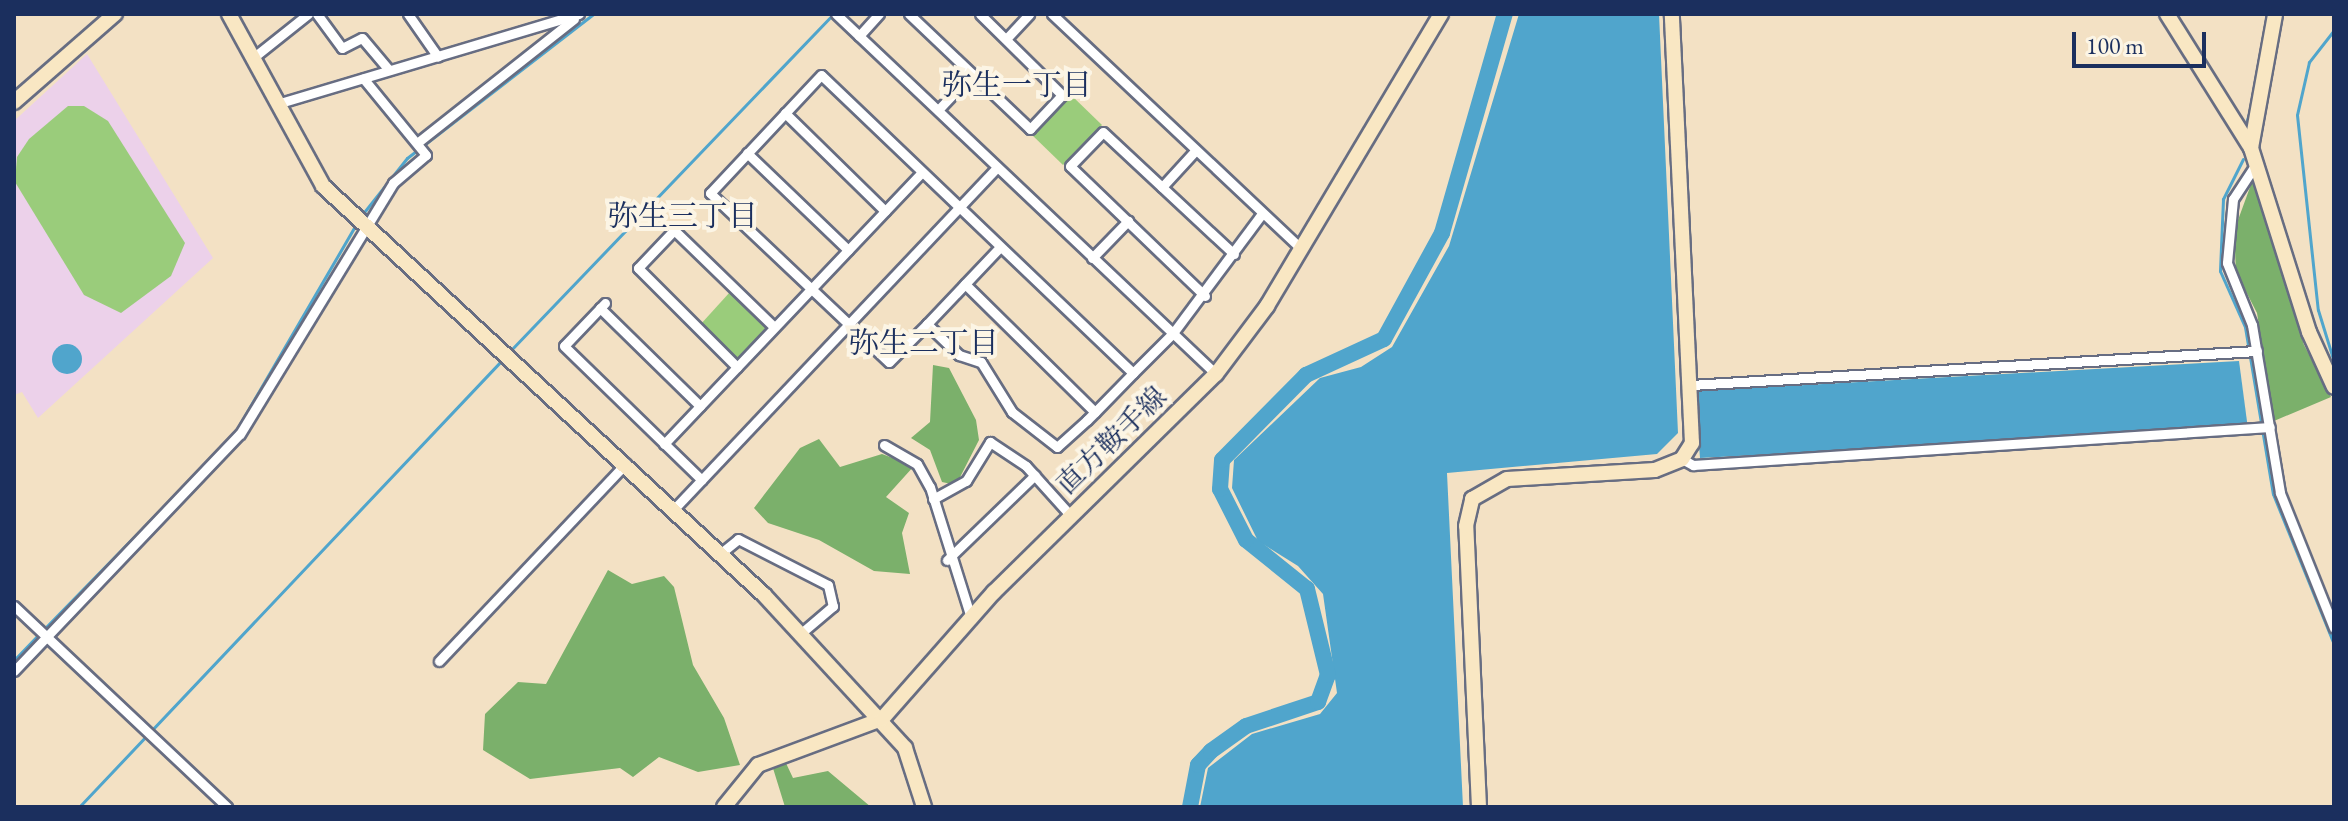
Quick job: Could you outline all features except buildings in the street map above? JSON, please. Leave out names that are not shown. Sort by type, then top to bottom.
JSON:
[{"type":"street","points":[[14,102],[115,14]]},
{"type":"street","points":[[229,14],[323,186],[626,463],[800,634],[882,719],[912,762],[924,807]]},
{"type":"street","points":[[254,57],[308,14]]},
{"type":"street","points":[[317,14],[342,48],[362,38],[389,70]]},
{"type":"street","points":[[408,14],[438,57]]},
{"type":"street","points":[[836,14],[1216,374]]},
{"type":"street","points":[[859,36],[879,14]]},
{"type":"street","points":[[909,14],[1030,129],[1062,95],[980,14]]},
{"type":"street","points":[[1006,39],[1029,14]]},
{"type":"street","points":[[1052,14],[1261,215],[1301,249]]},
{"type":"street","name":"直方鞍手線","points":[[724,807],[758,765],[882,719],[971,618],[1216,374],[1301,249],[1441,14]]},
{"type":"street","points":[[1479,807],[1466,526],[1472,499],[1507,479],[1655,470],[1682,459],[1692,443],[1672,14]]},
{"type":"street","points":[[2167,14],[2251,148],[2309,332],[2334,387]]},
{"type":"street","points":[[2251,148],[2275,14]]},
{"type":"street","points":[[280,103],[577,16]]},
{"type":"street","points":[[417,143],[577,16]]},
{"type":"street","points":[[938,110],[972,74]]},
{"type":"street","points":[[1000,247],[889,362],[710,193],[821,75],[1133,373]]},
{"type":"street","points":[[14,671],[240,434],[393,183],[426,155],[363,78]]},
{"type":"street","points":[[785,113],[885,211]]},
{"type":"street","points":[[1205,296],[1070,166],[1103,132],[1234,254]]},
{"type":"street","points":[[1162,187],[1195,151]]},
{"type":"street","points":[[747,153],[848,250]]},
{"type":"street","points":[[2256,164],[2233,199],[2227,263],[2257,351],[2280,493],[2334,628]]},
{"type":"street","points":[[674,509],[997,167]]},
{"type":"street","points":[[664,444],[922,172]]},
{"type":"street","points":[[927,324],[959,355],[981,362],[1012,412],[1057,447],[1173,333],[1205,296],[1261,215]]},
{"type":"street","points":[[1092,258],[1128,221]]},
{"type":"street","points":[[737,367],[638,268],[674,230],[774,327]]},
{"type":"street","points":[[965,284],[1095,412]]},
{"type":"street","points":[[700,406],[602,306],[564,346],[702,480]]},
{"type":"street","points":[[1691,385],[2257,351]]},
{"type":"street","points":[[1682,459],[1693,465],[2270,427]]},
{"type":"street","points":[[933,499],[966,481],[990,442],[1035,475],[1071,516]]},
{"type":"street","points":[[884,445],[917,464],[933,499],[947,560],[971,618]]},
{"type":"street","points":[[439,661],[626,463]]},
{"type":"street","points":[[947,560],[1035,475]]},
{"type":"street","points":[[721,553],[738,539],[828,585],[833,606],[800,634]]},
{"type":"street","points":[[14,606],[227,807]]},
{"type":"shaded area","points":[[87,54],[213,258],[38,418],[22,392],[14,395],[14,121]]},
{"type":"green space","points":[[1070,94],[1102,125],[1063,165],[1031,134]]},
{"type":"green space","points":[[68,106],[84,106],[108,121],[185,243],[171,276],[121,313],[84,295],[15,182],[17,157],[29,139]]},
{"type":"green space","points":[[2253,179],[2304,345],[2331,397],[2274,421],[2257,313],[2236,272],[2234,231]]},
{"type":"green space","points":[[730,292],[767,327],[737,360],[700,325]]},
{"type":"green space","points":[[933,365],[949,368],[976,420],[979,440],[956,485],[942,482],[930,450],[911,438],[930,422]]},
{"type":"green space","points":[[819,439],[840,467],[882,454],[914,466],[886,497],[909,513],[902,533],[910,574],[874,571],[819,540],[768,523],[754,508],[800,448]]},
{"type":"green space","points":[[608,570],[632,584],[664,576],[674,587],[693,665],[724,718],[740,765],[698,772],[659,757],[633,777],[620,768],[530,779],[483,750],[485,714],[518,682],[546,684]]},
{"type":"green space","points":[[784,759],[793,778],[828,771],[871,807],[785,807],[772,765]]},
{"type":"water","points":[[1519,14],[1659,14],[1678,433],[1657,454],[1447,473],[1463,807],[1200,807],[1208,768],[1252,734],[1320,714],[1337,693],[1323,594],[1298,566],[1258,541],[1232,488],[1234,460],[1320,378],[1361,367],[1392,347],[1449,246]]},
{"type":"water","points":[[67,344],[78,348],[82,359],[78,370],[67,374],[56,370],[52,359],[56,348]]},
{"type":"water","points":[[2239,361],[2248,429],[1700,458],[1695,391]]},
{"type":"waterway","points":[[361,216],[407,158],[593,14]]},
{"type":"waterway","points":[[510,351],[833,14]]},
{"type":"waterway","points":[[1190,807],[1198,765],[1211,751],[1246,726],[1318,702],[1328,675],[1307,589],[1246,540],[1220,489],[1222,460],[1306,375],[1384,339],[1442,233],[1505,14]]},
{"type":"waterway","points":[[2334,30],[2309,62],[2297,115],[2318,310],[2334,362]]},
{"type":"waterway","points":[[2247,120],[2252,104]]},
{"type":"waterway","points":[[2243,159],[2223,199],[2220,271],[2245,327],[2273,494],[2334,644]]},
{"type":"waterway","points":[[44,629],[234,434],[357,223]]},
{"type":"waterway","points":[[79,807],[503,359]]},
{"type":"waterway","points":[[14,660],[39,634]]},
{"type":"district","name":"弥生一丁目","points":[[1017,85]]},
{"type":"district","name":"弥生三丁目","points":[[683,216]]},
{"type":"district","name":"弥生二丁目","points":[[924,343]]}]
